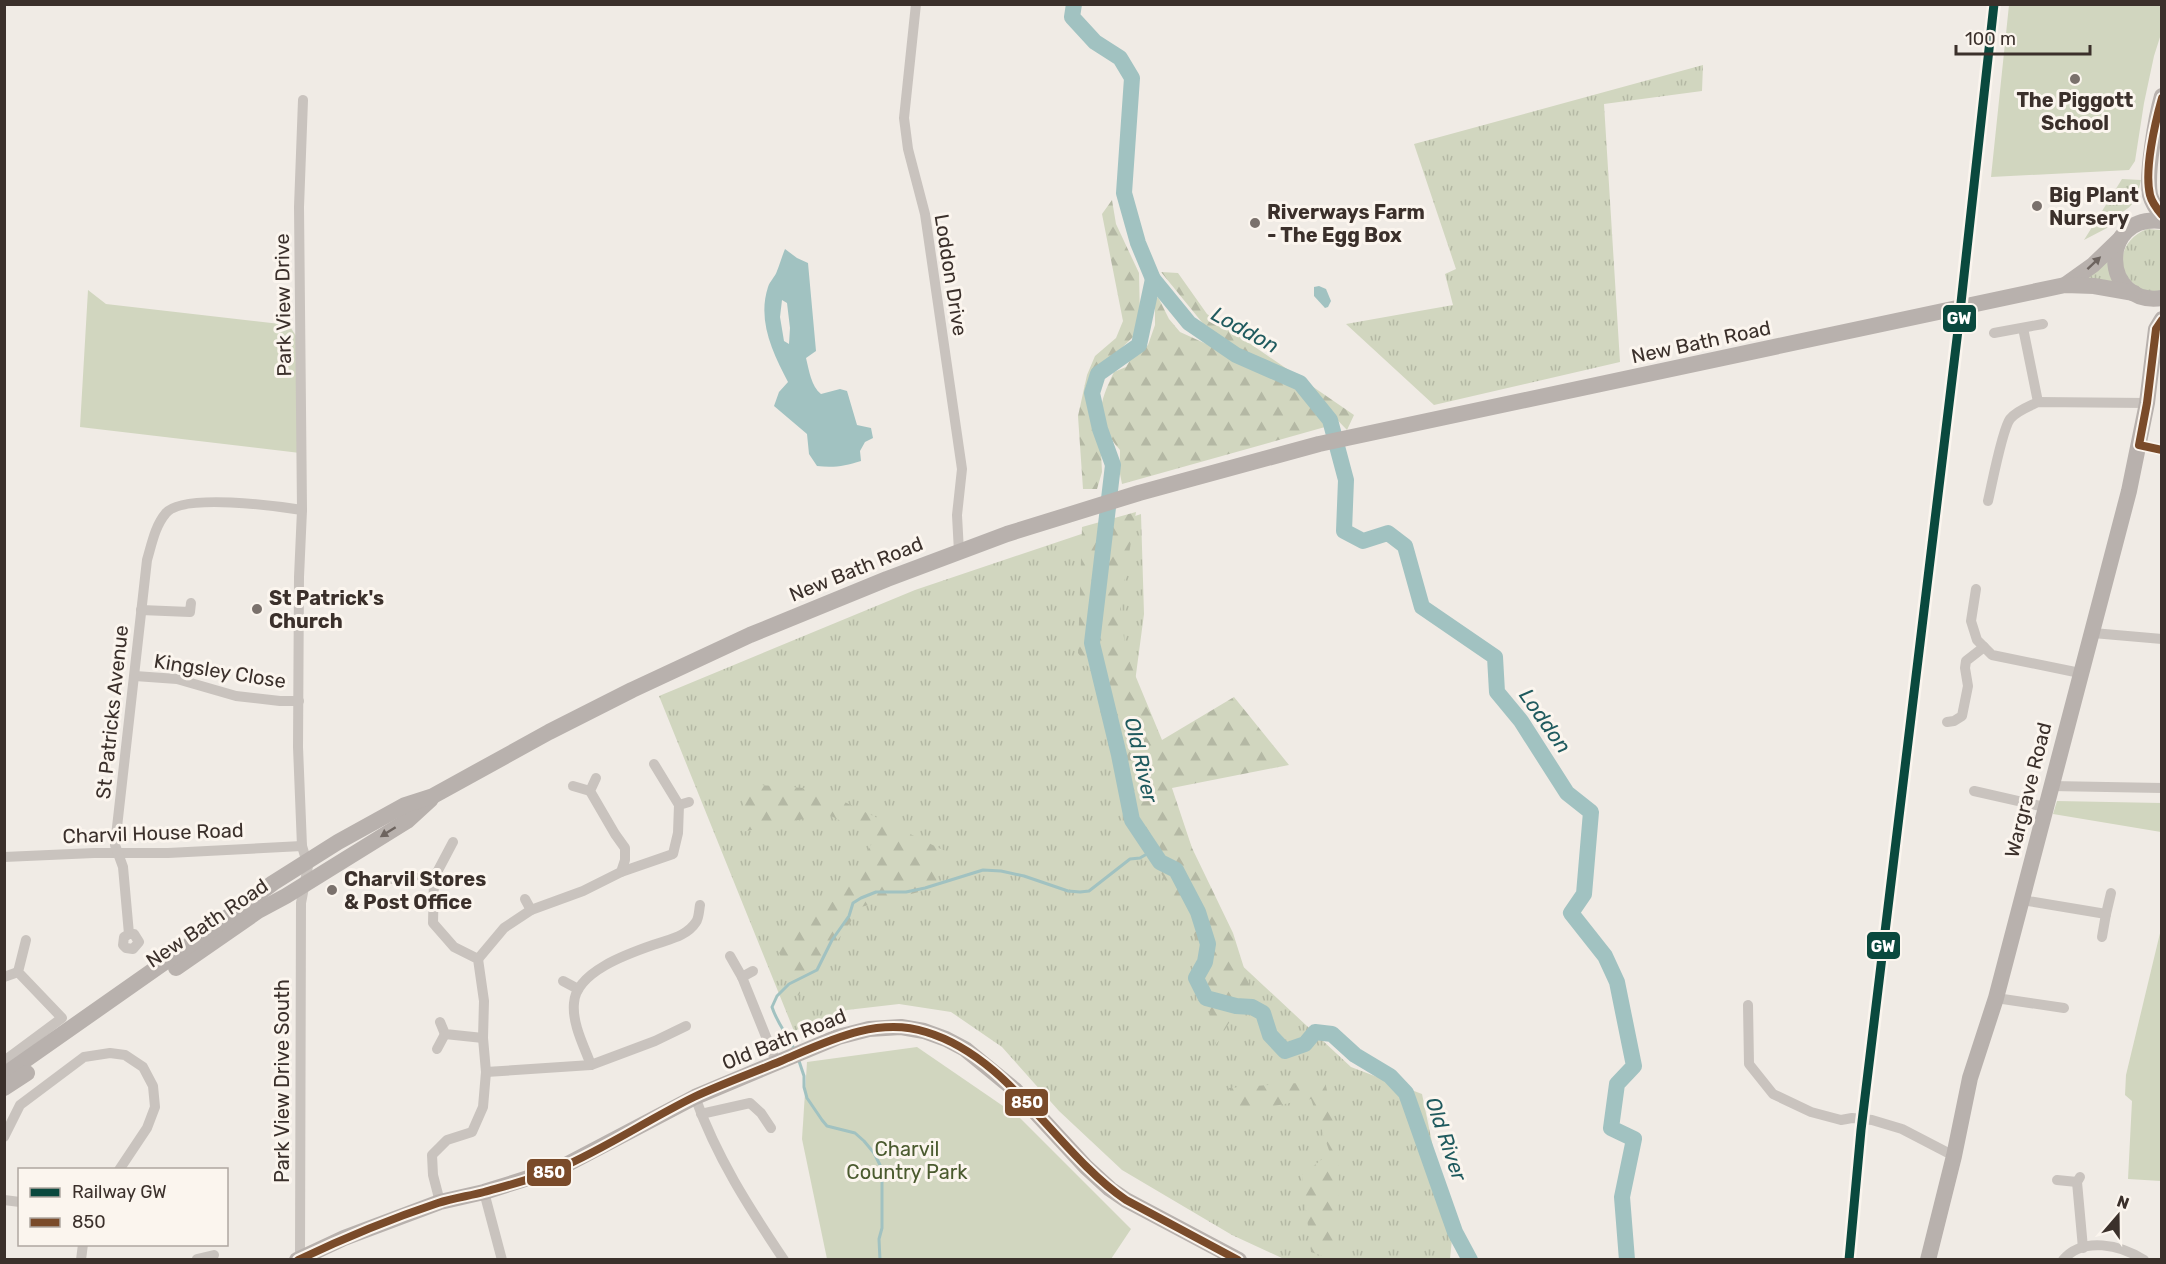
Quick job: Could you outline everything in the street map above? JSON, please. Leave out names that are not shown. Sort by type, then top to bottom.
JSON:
[{"type":"main road","points":[[2162,96],[2150,174],[2151,195],[2162,216]]},
{"type":"main road","points":[[2133,226],[2151,195]]},
{"type":"main road","points":[[2133,226],[2146,221],[2162,221]]},
{"type":"main road","name":"New Bath Road","points":[[2065,285],[2093,265],[2133,226]]},
{"type":"main road","name":"Wargrave Road","points":[[1928,1260],[1954,1156],[1970,1078],[1996,998],[2080,673],[2093,633],[2107,570],[2129,491],[2147,403],[2158,329],[2139,295],[2124,285],[2116,270],[2115,254],[2120,239]]},
{"type":"main road","name":"New Bath Road","points":[[4,1075],[304,854],[405,806],[433,796],[549,732],[705,656],[849,594],[959,552],[1139,493],[1319,444],[2065,285],[2094,286],[2162,298]]},
{"type":"main road","name":"New Bath Road","points":[[4,1088],[268,904],[293,900],[306,883],[407,821],[433,796]]},
{"type":"main road","name":"Old Bath Road","points":[[298,1259],[344,1238],[440,1202],[484,1192],[560,1168],[695,1097],[838,1037],[869,1029],[902,1027],[924,1031],[946,1039],[981,1060],[1015,1090],[1079,1160],[1110,1189],[1126,1200],[1239,1260]]},
{"type":"street","name":"Loddon Drive","points":[[916,4],[904,118],[908,149],[925,214],[962,469],[957,515],[959,552]]},
{"type":"street","name":"Park View Drive","points":[[303,100],[299,207],[302,510],[299,577],[299,806],[304,854]]},
{"type":"street","points":[[1994,333],[2043,324]]},
{"type":"street","points":[[2023,328],[2038,402]]},
{"type":"street","points":[[2002,496],[1990,496],[2010,418],[2038,402],[2147,403]]},
{"type":"street","points":[[2139,445],[2162,450]]},
{"type":"street","name":"St Patricks Avenue","points":[[129,934],[123,867],[115,845],[147,560],[156,528],[168,511],[183,505],[250,502],[302,510]]},
{"type":"street","points":[[1976,588],[1971,621],[1977,640],[1992,655],[2080,673]]},
{"type":"street","name":"St Patricks Avenue","points":[[141,610],[190,612]]},
{"type":"street","points":[[2093,633],[2162,639]]},
{"type":"street","points":[[1947,722],[1962,716],[1968,686],[1966,661],[1984,647]]},
{"type":"street","name":"Kingsley Close","points":[[135,676],[177,679],[236,696],[299,701]]},
{"type":"street","points":[[440,1202],[433,1175],[432,1155],[447,1140],[472,1132],[483,1107],[486,1072],[483,1038],[484,1001],[478,958],[504,928],[531,910],[584,891],[621,872],[672,854],[684,804],[654,764]]},
{"type":"street","points":[[590,791],[596,778]]},
{"type":"street","points":[[573,786],[590,791],[625,848],[626,860],[621,872]]},
{"type":"street","points":[[2051,786],[2162,788]]},
{"type":"street","points":[[1974,791],[2045,807]]},
{"type":"street","points":[[453,842],[434,878],[433,923],[454,947],[478,958]]},
{"type":"street","name":"Charvil House Road","points":[[4,857],[94,853],[304,854]]},
{"type":"street","points":[[304,854],[308,866],[306,883]]},
{"type":"street","points":[[268,904],[293,884],[304,854]]},
{"type":"street","points":[[388,879],[434,878]]},
{"type":"street","points":[[2102,937],[2111,893]]},
{"type":"street","points":[[525,899],[531,910]]},
{"type":"street","name":"Park View Drive South","points":[[293,900],[298,1259]]},
{"type":"street","points":[[2022,900],[2106,914]]},
{"type":"street","points":[[591,1065],[575,1021],[574,1002],[578,988],[591,975],[616,960],[655,950],[685,934],[697,922],[700,904]]},
{"type":"street","points":[[18,972],[26,940]]},
{"type":"street","points":[[730,956],[782,1062]]},
{"type":"street","points":[[742,977],[753,971]]},
{"type":"street","points":[[4,977],[18,972]]},
{"type":"street","points":[[4,1061],[62,1018],[18,972]]},
{"type":"street","points":[[563,981],[578,988]]},
{"type":"street","points":[[1996,998],[2064,1008]]},
{"type":"street","points":[[1748,1005],[1749,1064],[1773,1095],[1811,1112],[1841,1120],[1852,1118],[1872,1120],[1902,1129],[1954,1156]]},
{"type":"street","points":[[440,1022],[445,1034]]},
{"type":"street","points":[[486,1072],[591,1065],[655,1041],[686,1026]]},
{"type":"street","points":[[445,1034],[483,1038]]},
{"type":"street","points":[[437,1048],[445,1034]]},
{"type":"street","points":[[655,1041],[661,1051]]},
{"type":"street","points":[[4,1137],[20,1105],[84,1057],[110,1053],[125,1055],[143,1067],[153,1086],[155,1107],[147,1128],[120,1168]]},
{"type":"street","points":[[695,1097],[709,1135],[726,1168],[784,1260]]},
{"type":"street","points":[[701,1114],[750,1103],[761,1113],[771,1128]]},
{"type":"street","points":[[2057,1180],[2079,1180],[2083,1248]]},
{"type":"street","points":[[484,1192],[502,1260]]},
{"type":"street","points":[[2063,1260],[2066,1256],[2089,1245],[2111,1245],[2144,1260]]},
{"type":"street","points":[[197,1259],[214,1253]]},
{"type":"green space","name":"The Piggott School","points":[[2009,5],[2161,5],[2161,34],[2144,103],[2135,161],[2129,170],[1991,177]]},
{"type":"green space","points":[[1703,65],[1702,91],[1604,104],[1620,362],[1434,405],[1346,324],[1453,305],[1445,274],[1456,269],[1414,144]]},
{"type":"green space","points":[[2122,179],[2141,180],[2135,200],[2129,208],[2111,218],[2107,228],[2084,240]]},
{"type":"green space","points":[[1112,200],[1116,224],[1139,273],[1140,319],[1133,337],[1096,373],[1088,393],[1088,408],[1101,451],[1102,472],[1097,489],[1083,489],[1078,416],[1087,375],[1095,356],[1116,338],[1123,321],[1102,214]]},
{"type":"green space","points":[[2147,229],[2161,230],[2161,291],[2150,292],[2133,284],[2123,267],[2125,250],[2130,241]]},
{"type":"green space","points":[[2106,257],[2115,282],[2086,279]]},
{"type":"green space","points":[[1161,272],[1178,273],[1207,314],[1354,415],[1347,430],[1296,377],[1245,355],[1205,326]]},
{"type":"green space","points":[[88,290],[106,304],[289,325],[298,339],[300,453],[80,427]]},
{"type":"green space","points":[[1158,297],[1169,319],[1180,332],[1297,385],[1326,422],[1325,427],[1122,484],[1120,450],[1102,421],[1102,403],[1114,372],[1126,367],[1130,360],[1148,345],[1155,325],[1155,300]]},
{"type":"green space","points":[[1136,512],[1120,608],[1126,653],[1162,740],[1234,697],[1289,765],[1172,788],[1192,848],[1233,933],[1250,987],[1216,1045],[1197,941],[1160,871],[1121,810],[1106,691],[1078,653],[1082,527]]},
{"type":"green space","points":[[1141,514],[1144,614],[1133,697],[1235,959],[1351,1067],[1422,1094],[1452,1239],[1450,1259],[1284,1259],[1232,1235],[1122,1170],[1059,1111],[1002,1047],[951,1012],[899,1004],[847,1010],[794,1031],[659,696],[915,590]]},
{"type":"green space","points":[[744,784],[818,789],[947,852],[934,888],[861,907],[798,996],[774,941],[841,896],[875,838],[827,814],[742,832]]},
{"type":"green space","points":[[2057,801],[2161,803],[2161,832],[2053,814]]},
{"type":"green space","points":[[2161,929],[2162,1181],[2128,1179],[2132,1101],[2125,1095],[2126,1075]]},
{"type":"green space","name":"Charvil Country Park","points":[[917,1047],[1019,1117],[1131,1229],[1111,1259],[827,1259],[802,1139],[807,1062]]},
{"type":"green space","points":[[1325,1081],[1339,1150],[1338,1259],[1311,1252],[1302,1175],[1330,1153],[1311,1099],[1238,1113],[1229,1088]]},
{"type":"water","points":[[785,249],[808,263],[816,351],[806,358],[813,382],[821,394],[840,389],[847,391],[857,425],[871,428],[873,438],[865,442],[860,451],[861,461],[839,466],[817,466],[809,454],[807,434],[774,406],[779,392],[788,382],[772,348],[764,312],[768,287]],"holes":[[[782,300],[787,303],[790,328],[789,344],[784,341],[780,317]]]},
{"type":"water","points":[[1319,286],[1326,289],[1331,301],[1328,307],[1325,308],[1314,296],[1314,287]]},
{"type":"waterway","name":"Loddon","points":[[1074,4],[1072,17],[1095,42],[1120,58],[1132,78],[1124,193],[1138,243],[1153,279],[1189,323],[1236,355],[1300,383],[1330,420],[1346,480],[1344,531],[1363,541],[1388,533],[1405,546],[1422,607],[1495,657],[1497,692],[1521,721],[1567,793],[1591,812],[1584,894],[1571,913],[1605,956],[1617,982],[1634,1066],[1617,1084],[1611,1128],[1634,1139],[1622,1197],[1627,1260]]},
{"type":"waterway","name":"Old River","points":[[1153,279],[1139,345],[1098,374],[1092,393],[1100,429],[1113,465],[1092,643],[1132,820],[1160,862],[1176,870],[1198,912],[1208,944],[1205,962],[1196,978],[1206,998],[1236,1006],[1252,1007],[1263,1013],[1270,1035],[1285,1051],[1305,1044],[1315,1032],[1332,1034],[1355,1055],[1390,1076],[1406,1093],[1455,1232],[1470,1260]]},
{"type":"waterway","points":[[794,1049],[772,1007],[777,996],[789,984],[817,970],[832,940],[849,916],[853,903],[861,898],[876,892],[906,892],[925,888],[983,870],[1024,876],[1068,891],[1089,891],[1130,859],[1140,858],[1152,851]]},
{"type":"waterway","points":[[799,1061],[807,1098],[822,1120],[827,1126],[855,1133],[874,1153],[882,1169],[880,1260]]},
{"type":"rail line","name":"GW","points":[[1849,1260],[1861,1130],[1958,330],[1994,4]]},
{"type":"transit line","name":"850","points":[[2162,98],[2148,173],[2151,198],[2162,215]]},
{"type":"transit line","name":"850","points":[[2162,320],[2156,329],[2147,403],[2139,445],[2162,450]]},
{"type":"transit line","name":"850","points":[[298,1260],[367,1229],[420,1209],[551,1172],[594,1152],[694,1097],[833,1039],[870,1029],[889,1027],[926,1032],[956,1044],[983,1062],[1008,1083],[1077,1157],[1126,1200],[1238,1260]]},
{"type":"place","name":"The Piggott School","points":[[2075,79]]},
{"type":"place","name":"Big Plant Nursery","points":[[2037,206]]},
{"type":"place","name":"Riverways Farm - The Egg Box","points":[[1255,223]]},
{"type":"place","name":"St Patrick's Church","points":[[257,609]]},
{"type":"place","name":"Charvil Stores & Post Office","points":[[332,890]]}]
